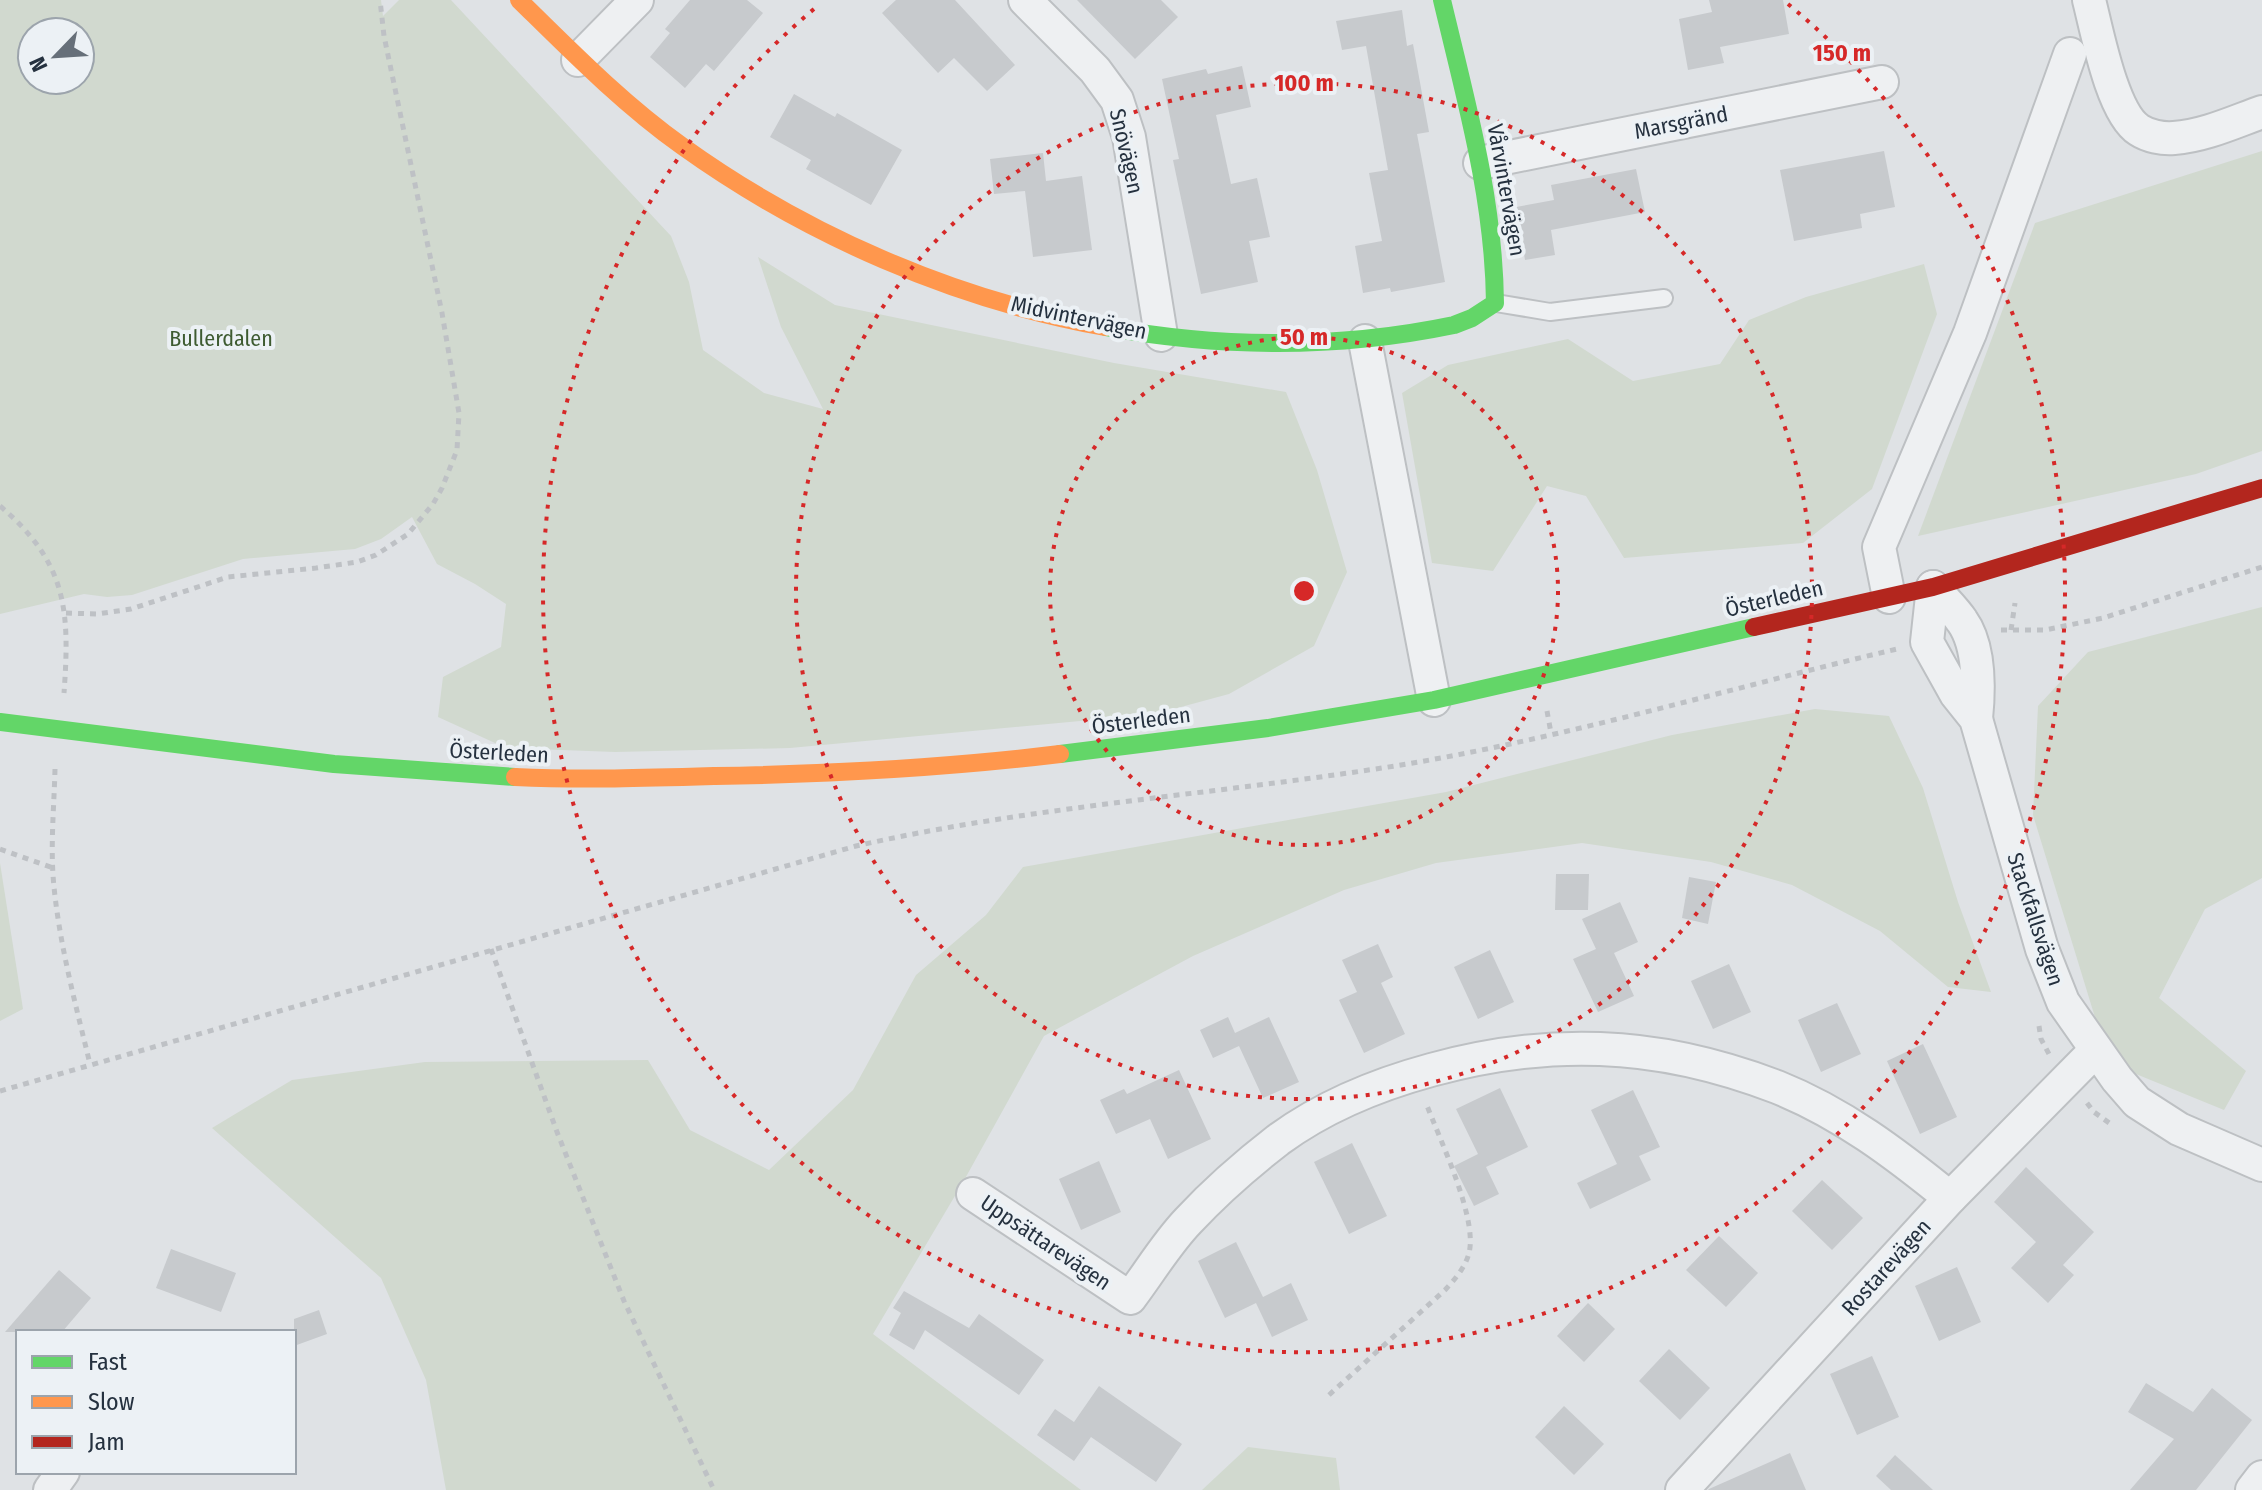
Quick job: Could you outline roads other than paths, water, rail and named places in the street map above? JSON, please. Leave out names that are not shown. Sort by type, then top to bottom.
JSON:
[{"type":"main road","name":"Midvintervägen","points":[[519,0],[578,60],[681,146],[753,192],[825,231],[892,262],[1029,309],[1101,326],[1161,335],[1272,344],[1365,341]]},
{"type":"main road","name":"Vårvintervägen","points":[[1442,0],[1480,163],[1496,261],[1495,303]]},
{"type":"main road","points":[[1365,341],[1465,322],[1495,303]]},
{"type":"main road","name":"Österleden","points":[[0,722],[334,764],[573,780],[857,773],[977,764],[1252,730],[1434,700],[1933,587],[2262,488]]},
{"type":"street","points":[[578,60],[637,0]]},
{"type":"street","name":"Snövägen","points":[[1025,0],[1095,70],[1117,100],[1129,137],[1161,335]]},
{"type":"street","points":[[2089,0],[2111,82],[2120,105],[2137,129],[2159,138],[2174,138],[2213,130],[2262,112]]},
{"type":"street","points":[[1889,597],[1879,547],[1970,333],[2070,54]]},
{"type":"street","name":"Marsgränd","points":[[1480,163],[1882,82]]},
{"type":"street","points":[[1365,341],[1434,700]]},
{"type":"street","name":"Stackfallsvägen","points":[[1933,587],[1963,621],[1969,633],[1980,685],[1976,719],[2042,949],[2063,1002],[2137,1102],[2179,1129],[2258,1153]]},
{"type":"street","name":"Uppsättarevägen","points":[[973,1194],[1130,1298],[1187,1223],[1232,1179],[1280,1139],[1338,1105],[1402,1077],[1468,1061],[1533,1051],[1599,1049],[1654,1054],[1715,1067],[1777,1087],[1834,1115],[1889,1149],[1950,1198]]},
{"type":"street","name":"Rostarevägen","points":[[1682,1490],[1950,1198],[2096,1050]]},
{"type":"street","points":[[2252,1490],[2262,1477]]},
{"type":"lane","points":[[1495,303],[1550,312],[1664,298]]},
{"type":"park label","name":"Bullerdalen","points":[[221,338]]}]
